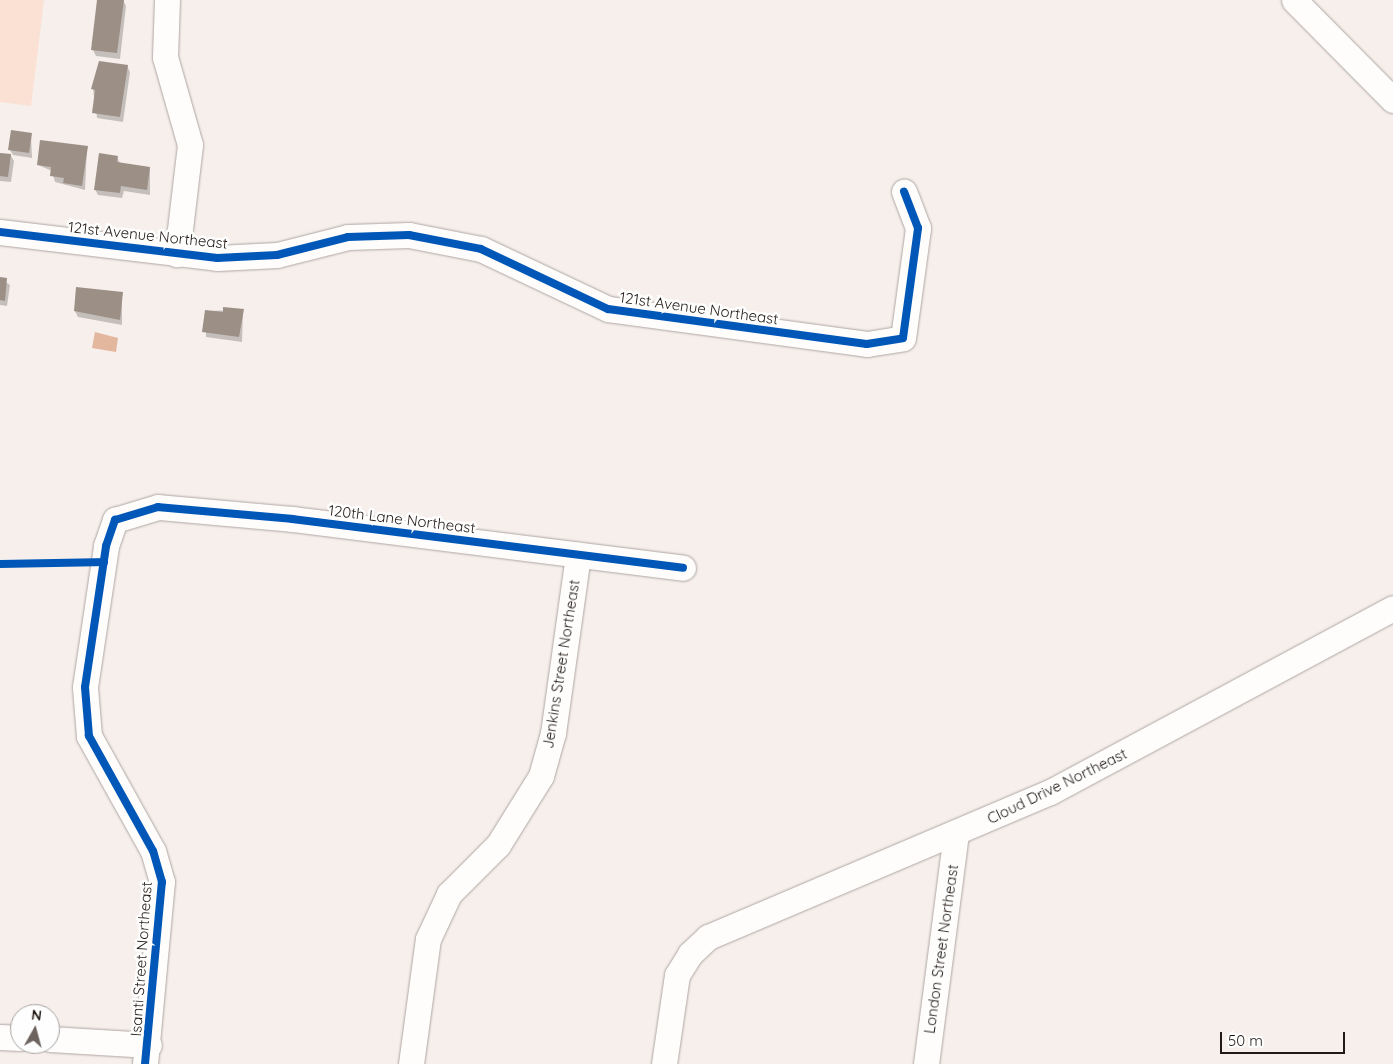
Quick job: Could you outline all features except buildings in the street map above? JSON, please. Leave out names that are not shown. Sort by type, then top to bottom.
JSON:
[{"type":"street","points":[[167,0],[165,57],[190,145],[178,254]]},
{"type":"street","points":[[1294,0],[1393,100]]},
{"type":"street","name":"121st Avenue Northeast","points":[[0,232],[178,254],[246,258],[348,237],[409,235],[481,249],[580,298],[637,316],[867,344],[903,338],[918,228],[904,192]]},
{"type":"street","name":"120th Lane Northeast","points":[[118,519],[158,507],[683,568]]},
{"type":"street","name":"Isanti Street Northeast","points":[[118,519],[106,546],[85,687],[89,736],[154,851],[162,882],[147,1054]]},
{"type":"street","name":"Jenkins Street Northeast","points":[[411,1064],[428,939],[449,894],[498,845],[541,776],[552,732],[578,555]]},
{"type":"street","name":"Cloud Drive Northeast","points":[[664,1064],[677,975],[690,954],[708,938],[956,834],[1050,792],[1393,608]]},
{"type":"street","name":"London Street Northeast","points":[[926,1064],[956,834]]},
{"type":"street","points":[[60,1041],[147,1054]]},
{"type":"shaded area","points":[[0,0],[44,0],[31,106],[0,102]]},
{"type":"shaded area","points":[[95,332],[118,338],[116,352],[92,348]]},
{"type":"cycle path","points":[[0,232],[217,258],[277,255],[348,237],[409,235],[481,249],[608,309],[867,344],[903,338],[918,228],[904,192]]},
{"type":"cycle path","points":[[145,1064],[162,882],[153,851],[89,736],[85,687],[106,546],[115,520],[158,507],[292,519],[683,568]]},
{"type":"cycle path","points":[[0,564],[104,562]]}]
